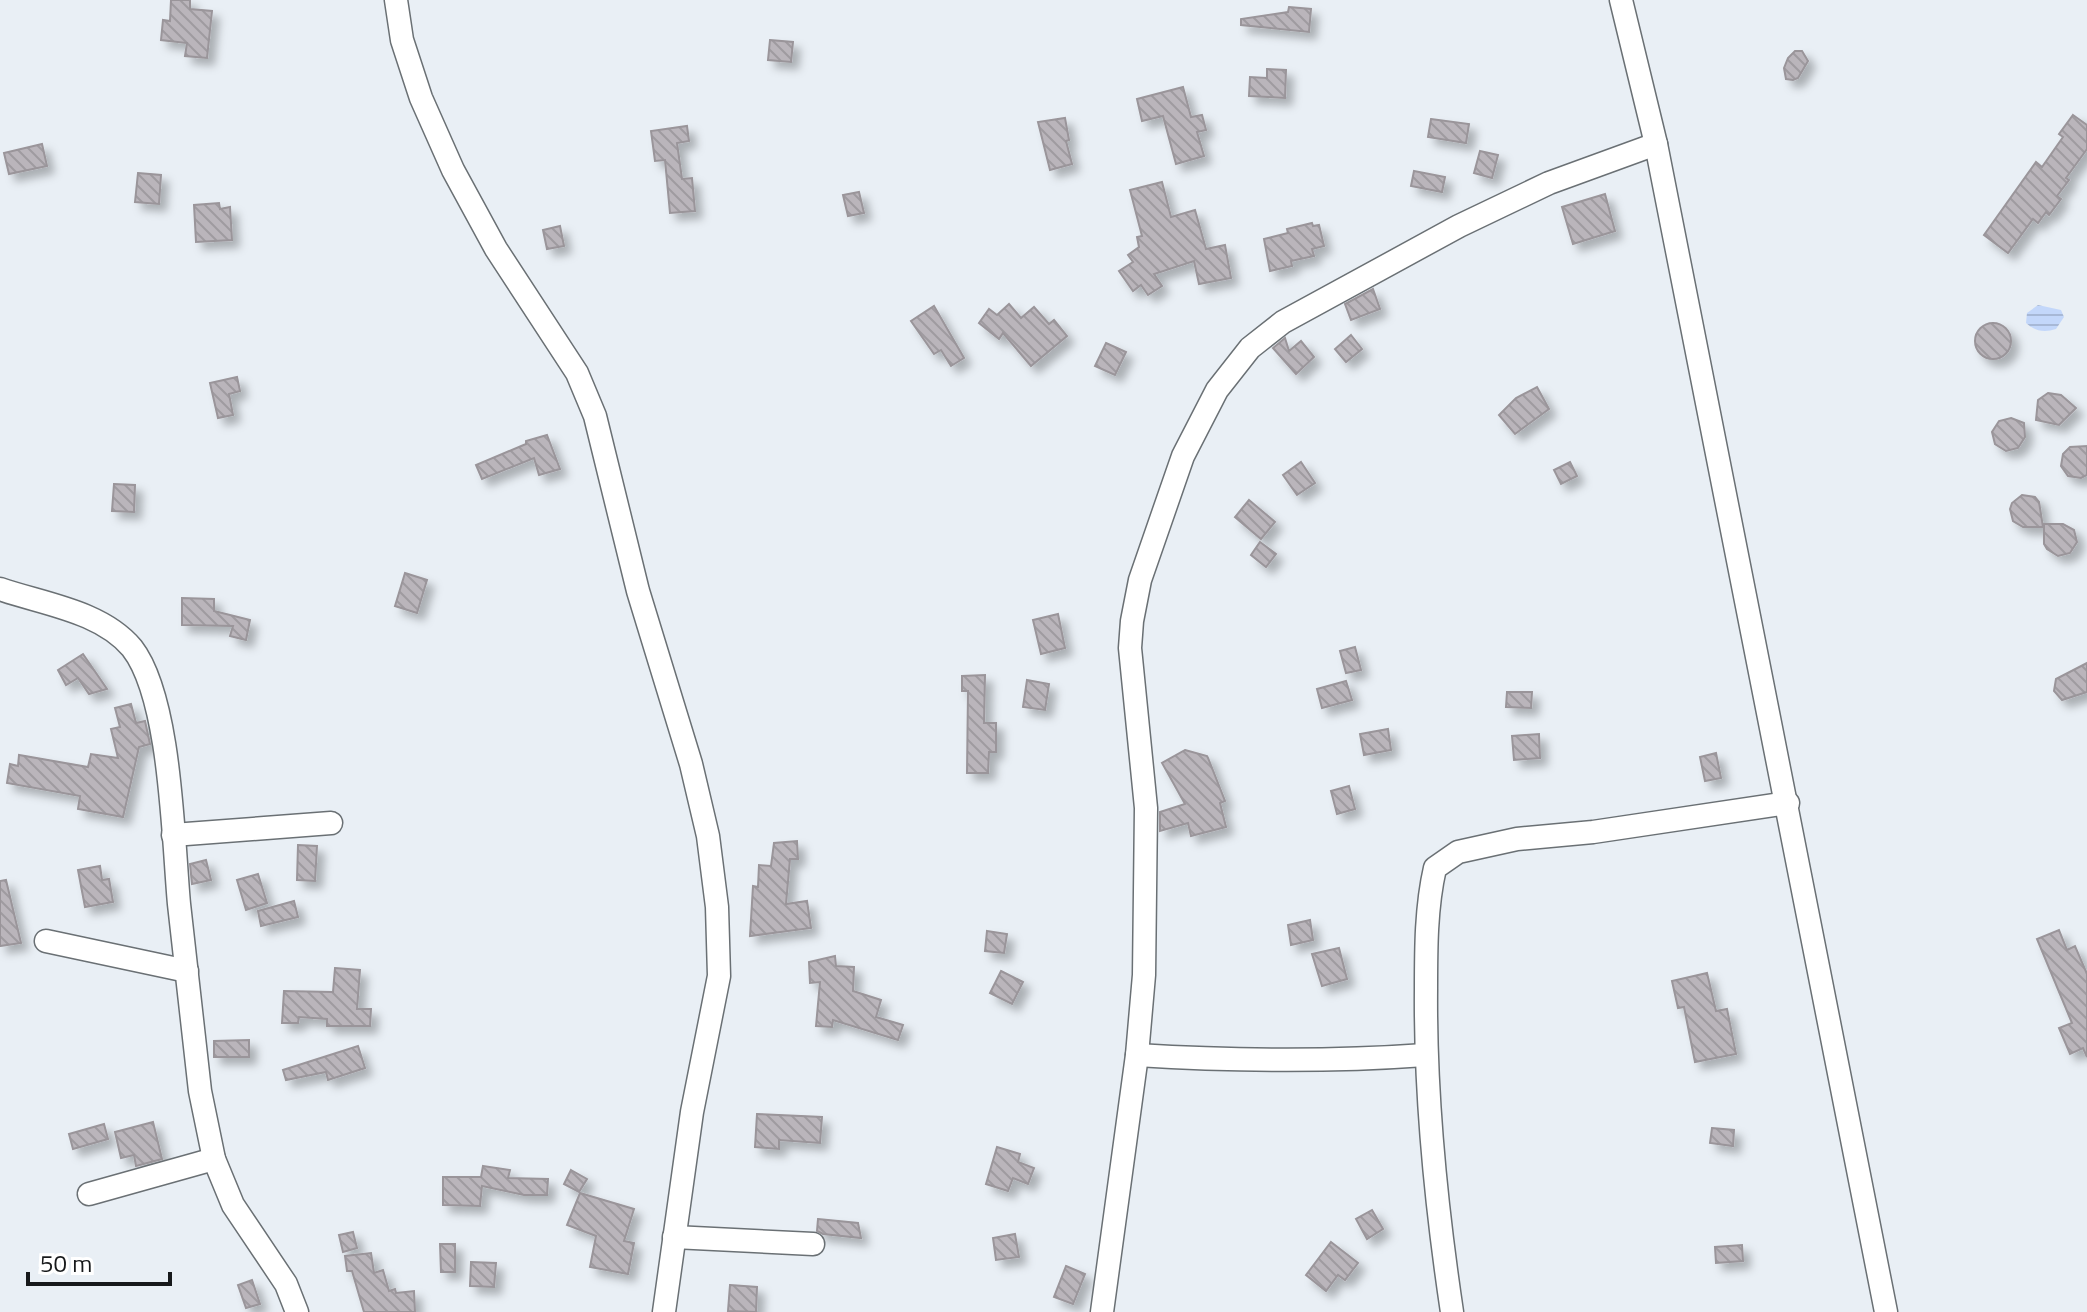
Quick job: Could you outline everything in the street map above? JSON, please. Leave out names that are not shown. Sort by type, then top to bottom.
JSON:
[{"type":"street","points":[[396,0],[402,40],[421,98],[453,170],[496,249],[577,373],[595,416],[638,591],[691,764],[708,836],[717,907],[719,976],[692,1112],[664,1312]]},
{"type":"street","points":[[1621,0],[1656,144],[1886,1312]]},
{"type":"street","points":[[1102,1312],[1137,1055],[1144,975],[1146,808],[1130,648],[1132,621],[1140,580],[1183,456],[1217,390],[1250,348],[1283,322],[1459,226],[1549,183],[1656,144]]},
{"type":"street","points":[[0,589],[91,619],[112,631],[131,648],[150,684],[164,743],[200,1091],[214,1159],[233,1205],[286,1284],[297,1312]]},
{"type":"street","points":[[1452,1312],[1433,1157],[1425,1055],[1429,894],[1435,868],[1458,852],[1517,839],[1593,832],[1788,803]]},
{"type":"street","points":[[173,835],[331,823]]},
{"type":"street","points":[[46,941],[187,971]]},
{"type":"street","points":[[1137,1055],[1328,1061],[1425,1055]]},
{"type":"street","points":[[89,1194],[214,1159]]},
{"type":"street","points":[[674,1237],[813,1244]]},
{"type":"water","points":[[2038,305],[2061,310],[2064,317],[2056,329],[2040,330],[2026,323],[2027,313]]},
{"type":"building","points":[[171,0],[190,0],[190,9],[212,11],[207,58],[185,56],[187,43],[161,40],[163,20],[170,21]]},
{"type":"building","points":[[1289,7],[1311,9],[1309,32],[1241,25],[1241,19],[1288,12]]},
{"type":"building","points":[[770,40],[793,42],[791,62],[768,60]]},
{"type":"building","points":[[1795,51],[1802,51],[1808,61],[1798,78],[1786,79],[1784,68]]},
{"type":"building","points":[[1267,69],[1286,70],[1285,98],[1249,96],[1250,77],[1267,78]]},
{"type":"building","points":[[1183,87],[1191,117],[1202,115],[1206,130],[1197,132],[1204,156],[1176,164],[1163,116],[1142,121],[1137,99]]},
{"type":"building","points":[[2073,115],[2087,125],[2087,149],[2066,178],[2069,180],[2057,196],[2061,199],[2049,215],[2046,212],[2038,223],[2033,219],[2008,253],[1984,235],[2036,162],[2042,167],[2063,137],[2059,134]]},
{"type":"building","points":[[1065,118],[1069,140],[1066,141],[1072,164],[1050,170],[1038,122]]},
{"type":"building","points":[[1431,119],[1469,124],[1466,143],[1428,137]]},
{"type":"building","points":[[687,126],[689,141],[677,143],[682,179],[692,178],[695,211],[670,213],[665,160],[655,161],[651,131]]},
{"type":"building","points":[[42,144],[47,166],[9,174],[4,153]]},
{"type":"building","points":[[1480,151],[1498,155],[1492,178],[1474,173]]},
{"type":"building","points":[[1414,171],[1445,177],[1442,192],[1411,186]]},
{"type":"building","points":[[138,173],[161,175],[159,204],[135,202]]},
{"type":"building","points":[[1162,182],[1171,217],[1195,210],[1206,249],[1225,245],[1231,278],[1199,284],[1194,261],[1154,274],[1162,286],[1148,295],[1141,285],[1133,291],[1119,271],[1133,262],[1128,255],[1139,247],[1137,237],[1142,236],[1130,190]]},
{"type":"building","points":[[859,192],[864,213],[848,216],[843,195]]},
{"type":"building","points":[[1605,194],[1615,231],[1573,244],[1562,207]]},
{"type":"building","points":[[219,203],[220,209],[230,207],[232,240],[196,242],[194,205]]},
{"type":"building","points":[[1312,223],[1313,226],[1319,225],[1324,246],[1312,249],[1314,256],[1291,261],[1292,266],[1270,271],[1264,239]]},
{"type":"building","points":[[560,226],[564,246],[547,249],[543,230]]},
{"type":"building","points":[[1373,289],[1380,309],[1351,320],[1345,304]]},
{"type":"building","points":[[1009,304],[1021,318],[1034,307],[1049,324],[1054,320],[1067,336],[1031,366],[1003,333],[999,339],[979,323],[989,309],[997,315]]},
{"type":"building","points":[[934,306],[964,358],[951,366],[941,350],[934,354],[911,321]]},
{"type":"building","points":[[1993,323],[2006,328],[2011,341],[2006,354],[1993,359],[1980,354],[1975,341],[1980,328]]},
{"type":"building","points":[[1351,335],[1362,349],[1346,362],[1335,349]]},
{"type":"building","points":[[1285,338],[1289,351],[1301,341],[1314,357],[1296,374],[1273,348]]},
{"type":"building","points":[[1106,343],[1126,352],[1115,375],[1095,366]]},
{"type":"building","points":[[237,377],[240,391],[229,394],[233,415],[218,418],[210,383]]},
{"type":"building","points":[[1537,387],[1549,409],[1515,434],[1499,415],[1516,398]]},
{"type":"building","points":[[2048,393],[2061,395],[2076,408],[2059,425],[2036,420],[2038,400]]},
{"type":"building","points":[[2011,418],[2024,423],[2025,437],[2018,448],[2006,451],[1995,444],[1992,432],[1999,421]]},
{"type":"building","points":[[547,435],[560,469],[539,475],[534,458],[482,479],[476,465],[526,444],[526,441]]},
{"type":"building","points":[[2087,446],[2087,475],[2081,478],[2068,476],[2061,466],[2063,454],[2070,447]]},
{"type":"building","points":[[1301,462],[1315,483],[1297,495],[1283,475]]},
{"type":"building","points":[[1570,462],[1577,476],[1561,484],[1554,470]]},
{"type":"building","points":[[114,484],[135,485],[134,512],[112,511]]},
{"type":"building","points":[[2022,495],[2035,497],[2039,502],[2043,527],[2023,527],[2013,521],[2012,503]]},
{"type":"building","points":[[1249,500],[1275,522],[1261,539],[1235,517]]},
{"type":"building","points":[[2044,524],[2063,524],[2074,530],[2077,542],[2070,553],[2058,556],[2047,549]]},
{"type":"building","points":[[1260,542],[1276,554],[1266,567],[1251,555]]},
{"type":"building","points":[[405,573],[427,580],[417,613],[395,606]]},
{"type":"building","points":[[182,598],[214,599],[214,611],[250,620],[246,640],[230,636],[233,626],[182,625]]},
{"type":"building","points":[[1058,614],[1065,648],[1041,654],[1033,620]]},
{"type":"building","points":[[1355,647],[1361,670],[1346,673],[1340,651]]},
{"type":"building","points":[[83,654],[107,689],[89,694],[78,678],[66,685],[58,670]]},
{"type":"building","points":[[2087,663],[2087,692],[2062,700],[2054,691],[2056,679]]},
{"type":"building","points":[[985,675],[984,723],[996,723],[996,752],[989,752],[988,773],[967,773],[968,691],[962,691],[962,676]]},
{"type":"building","points":[[1027,680],[1049,684],[1045,710],[1023,707]]},
{"type":"building","points":[[1346,681],[1352,700],[1322,708],[1317,689]]},
{"type":"building","points":[[1507,692],[1532,692],[1531,708],[1506,707]]},
{"type":"building","points":[[131,704],[136,723],[145,721],[150,744],[139,747],[123,817],[78,809],[80,796],[7,783],[10,764],[18,766],[19,755],[88,767],[91,754],[118,758],[111,729],[120,727],[115,708]]},
{"type":"building","points":[[1388,729],[1391,750],[1364,755],[1360,734]]},
{"type":"building","points":[[1539,734],[1540,758],[1514,760],[1512,736]]},
{"type":"building","points":[[1185,750],[1207,756],[1225,801],[1220,803],[1226,827],[1191,836],[1188,823],[1160,831],[1160,812],[1185,804],[1162,763]]},
{"type":"building","points":[[1716,753],[1721,778],[1705,781],[1700,757]]},
{"type":"building","points":[[1349,786],[1355,809],[1337,814],[1331,791]]},
{"type":"building","points":[[797,841],[798,859],[790,859],[786,904],[807,901],[811,928],[750,936],[753,886],[758,887],[759,865],[771,866],[774,843]]},
{"type":"building","points":[[298,845],[317,846],[315,881],[297,880]]},
{"type":"building","points":[[206,860],[211,880],[192,884],[190,864]]},
{"type":"building","points":[[100,866],[102,880],[109,879],[113,902],[85,907],[78,870]]},
{"type":"building","points":[[258,874],[267,903],[246,910],[237,880]]},
{"type":"building","points":[[6,880],[21,943],[0,946],[0,881]]},
{"type":"building","points":[[294,901],[298,917],[261,926],[258,911]]},
{"type":"building","points":[[1310,920],[1313,940],[1291,945],[1288,925]]},
{"type":"building","points":[[2059,930],[2067,950],[2075,946],[2087,974],[2087,1057],[2083,1048],[2070,1054],[2059,1028],[2072,1023],[2037,939]]},
{"type":"building","points":[[987,931],[1007,934],[1004,953],[985,951]]},
{"type":"building","points":[[1339,948],[1347,979],[1322,986],[1312,954]]},
{"type":"building","points":[[835,956],[836,966],[854,967],[853,991],[881,1000],[876,1017],[903,1025],[898,1040],[833,1020],[832,1027],[816,1026],[820,982],[810,983],[809,962]]},
{"type":"building","points":[[335,968],[360,970],[357,1009],[371,1009],[370,1026],[327,1026],[327,1019],[299,1017],[298,1023],[282,1023],[284,991],[333,992]]},
{"type":"building","points":[[1001,971],[1023,982],[1012,1004],[990,993]]},
{"type":"building","points":[[1707,973],[1716,1011],[1727,1009],[1736,1054],[1695,1062],[1684,1007],[1678,1008],[1672,981]]},
{"type":"building","points":[[249,1040],[249,1057],[214,1057],[214,1041]]},
{"type":"building","points":[[358,1046],[365,1068],[328,1080],[326,1072],[286,1080],[283,1070]]},
{"type":"building","points":[[757,1114],[822,1117],[820,1143],[779,1140],[779,1149],[755,1147]]},
{"type":"building","points":[[153,1122],[162,1159],[136,1166],[134,1155],[121,1158],[115,1132]]},
{"type":"building","points":[[104,1124],[108,1139],[73,1149],[69,1134]]},
{"type":"building","points":[[1712,1128],[1734,1130],[1733,1146],[1710,1143]]},
{"type":"building","points":[[997,1147],[1020,1154],[1018,1162],[1034,1168],[1028,1184],[1013,1178],[1008,1191],[986,1184]]},
{"type":"building","points":[[483,1166],[510,1170],[508,1178],[548,1179],[547,1195],[524,1195],[482,1186],[480,1206],[443,1205],[443,1177],[481,1177]]},
{"type":"building","points":[[571,1170],[587,1179],[579,1192],[564,1184]]},
{"type":"building","points":[[580,1193],[634,1209],[624,1241],[634,1243],[628,1274],[590,1267],[596,1236],[567,1225]]},
{"type":"building","points":[[1372,1210],[1383,1229],[1367,1239],[1356,1219]]},
{"type":"building","points":[[818,1219],[858,1223],[861,1238],[823,1234],[817,1231]]},
{"type":"building","points":[[353,1232],[357,1248],[343,1252],[339,1235]]},
{"type":"building","points":[[1015,1234],[1019,1257],[996,1260],[993,1238]]},
{"type":"building","points":[[1331,1242],[1358,1263],[1345,1280],[1338,1275],[1326,1291],[1306,1275]]},
{"type":"building","points":[[440,1244],[455,1244],[455,1272],[441,1272]]},
{"type":"building","points":[[1742,1245],[1743,1261],[1716,1263],[1715,1247]]},
{"type":"building","points":[[371,1253],[374,1273],[383,1270],[389,1291],[414,1291],[415,1312],[364,1312],[352,1271],[347,1271],[345,1256]]},
{"type":"building","points":[[471,1262],[496,1263],[494,1287],[470,1286]]},
{"type":"building","points":[[1066,1266],[1085,1274],[1073,1304],[1054,1297]]},
{"type":"building","points":[[252,1280],[260,1304],[246,1308],[238,1285]]},
{"type":"building","points":[[730,1285],[757,1287],[756,1312],[728,1311]]}]
